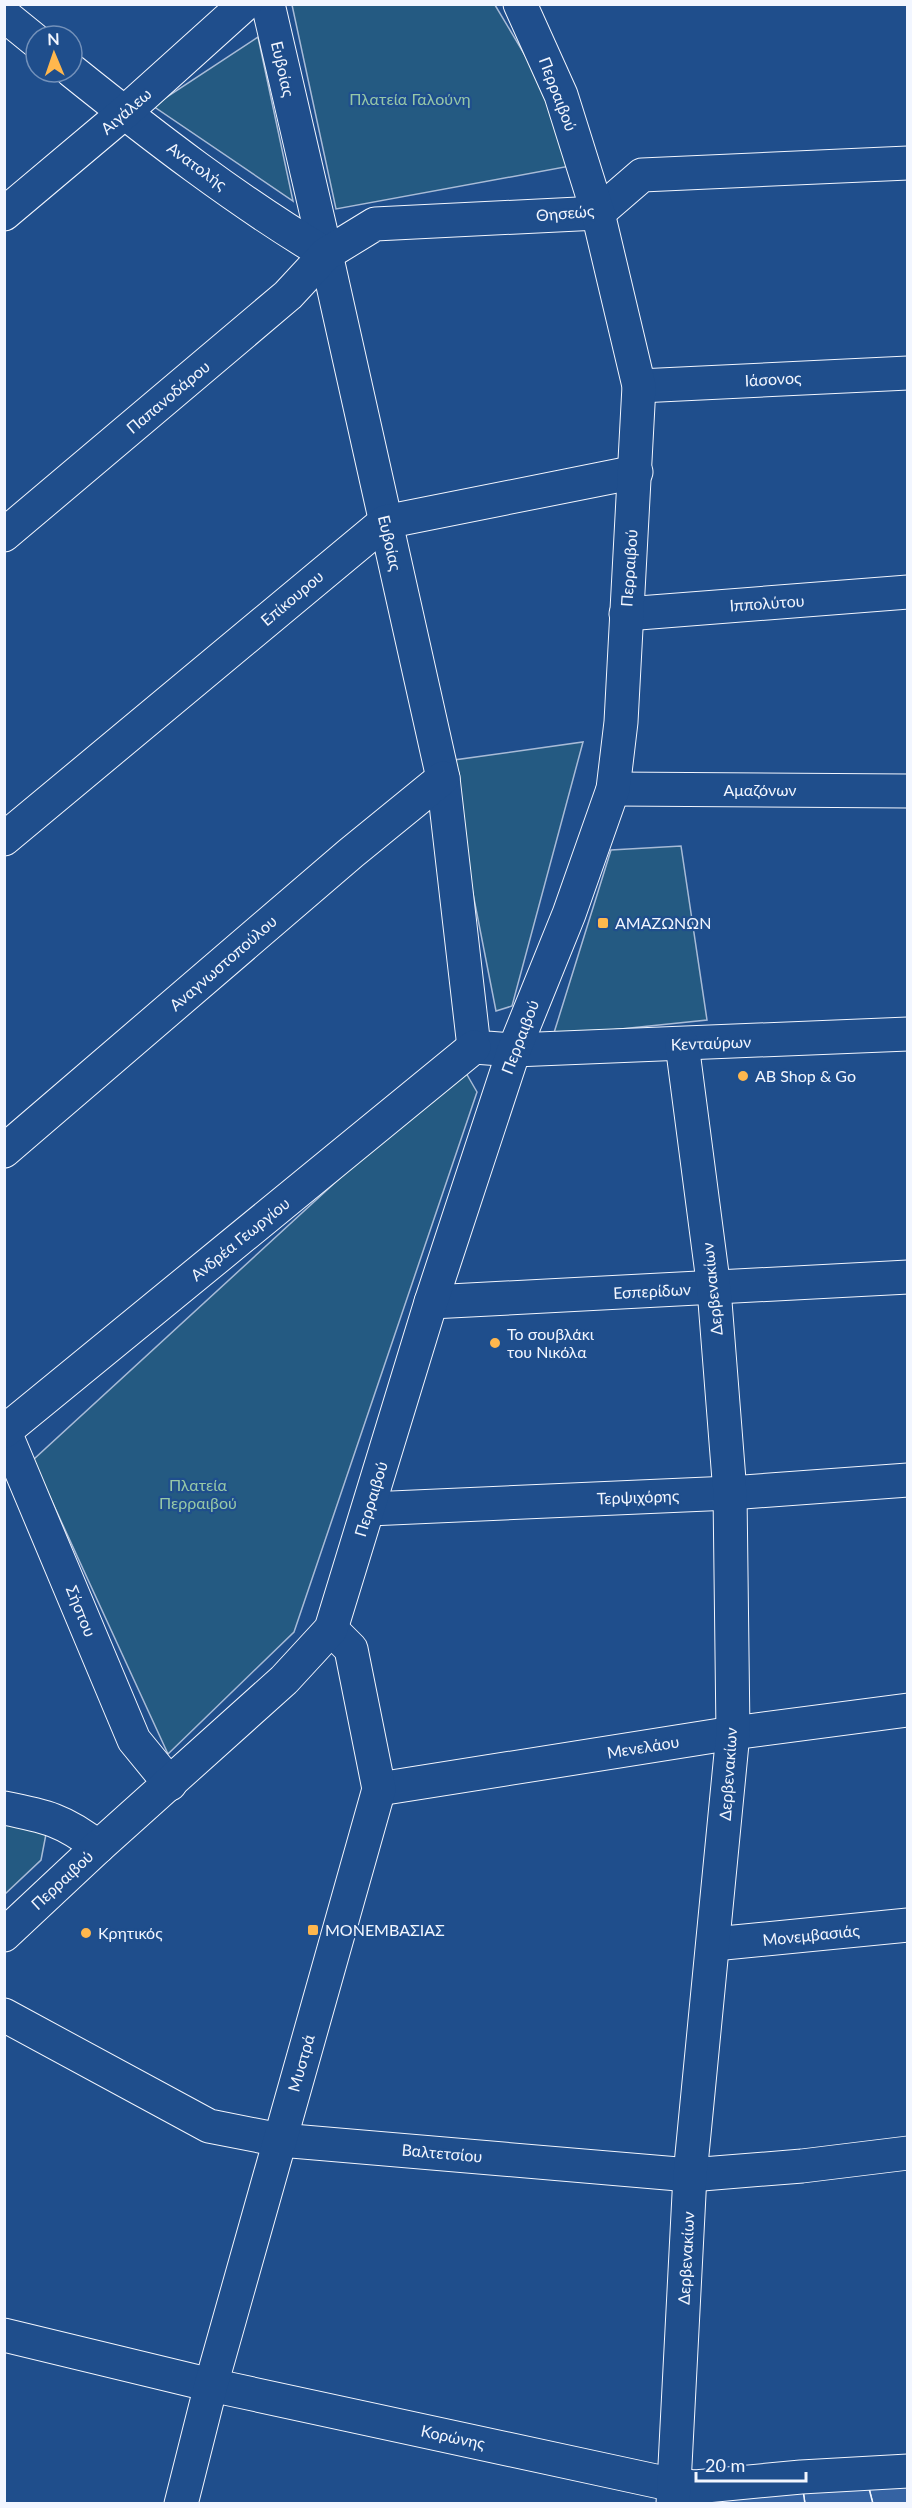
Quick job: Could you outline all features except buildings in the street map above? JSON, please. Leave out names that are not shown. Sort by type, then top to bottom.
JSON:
[{"type":"street","name":"Αιγάλεω","points":[[4,214],[124,113],[245,4]]},
{"type":"street","name":"Ευβοίας","points":[[268,4],[443,778],[474,1047]]},
{"type":"street","name":"Περραιβού","points":[[4,1935],[284,1680],[331,1629],[431,1302],[514,1050],[569,914],[613,789],[621,722],[639,386],[598,213],[561,95],[520,4]]},
{"type":"street","points":[[4,15],[24,31]]},
{"type":"street","name":"Ανατολής","points":[[84,81],[124,113],[279,226],[326,254]]},
{"type":"street","name":"Θησεώς","points":[[326,254],[375,224],[598,213],[642,175],[908,164]]},
{"type":"street","name":"Παπανοδάρου","points":[[4,535],[288,295],[326,254]]},
{"type":"street","name":"Ιάσονος","points":[[639,386],[908,373]]},
{"type":"street","name":"Επίκουρου","points":[[4,839],[385,522],[636,472]]},
{"type":"street","name":"Ιππολύτου","points":[[626,614],[908,592]]},
{"type":"street","name":"Αναγνωστοπούλου","points":[[4,1151],[351,853],[443,778]]},
{"type":"street","name":"Αμαζόνων","points":[[613,789],[908,791]]},
{"type":"street","name":"Κενταύρων","points":[[514,1050],[908,1034]]},
{"type":"street","name":"Δερβενακίων","points":[[673,2494],[690,2175],[733,1733],[730,1493],[714,1289],[682,1044]]},
{"type":"street","points":[[474,1047],[514,1050]]},
{"type":"street","name":"Ανδρέα Γεωργίου","points":[[5,1431],[474,1047]]},
{"type":"street","name":"Εσπερίδων","points":[[431,1302],[714,1289],[908,1277]]},
{"type":"street","name":"Σήστου","points":[[5,1431],[20,1497],[134,1740],[170,1784]]},
{"type":"street","name":"Τερψιχόρης","points":[[369,1509],[730,1493],[908,1480]]},
{"type":"street","name":"Μυστρά","points":[[181,2504],[211,2385],[380,1789],[351,1649],[331,1629]]},
{"type":"street","name":"Μενελάου","points":[[380,1789],[733,1733],[908,1710]]},
{"type":"street","points":[[4,1808],[49,1817],[76,1829],[98,1847]]},
{"type":"street","name":"Μονεμβασιάς","points":[[714,1944],[908,1925]]},
{"type":"street","name":"Βαλτετσίου","points":[[4,2015],[209,2126],[280,2140],[690,2175],[801,2166],[908,2153]]},
{"type":"street","name":"Κορώνης","points":[[4,2335],[673,2494],[695,2487],[908,2470]]},
{"type":"green space","name":"Πλατεία Γαλούνη","points":[[292,5],[495,5],[538,77],[581,164],[336,209]]},
{"type":"green space","points":[[258,37],[293,201],[153,106]]},
{"type":"green space","points":[[583,742],[512,1006],[496,1011],[447,761]]},
{"type":"green space","points":[[681,846],[707,1020],[553,1036],[611,850]]},
{"type":"green space","name":"Πλατεία Περραιβού","points":[[462,1066],[477,1092],[294,1632],[168,1754],[33,1460]]},
{"type":"green space","points":[[5,1819],[47,1829],[41,1860],[5,1894]]},
{"type":"place","name":"ΑΜΑΖΩΝΩΝ","points":[[603,923]]},
{"type":"place","name":"AB Shop & Go","points":[[743,1076]]},
{"type":"place","name":"Το σουβλάκι του Νικόλα","points":[[495,1343]]},
{"type":"place","name":"ΜΟΝΕΜΒΑΣΙΑΣ","points":[[313,1930]]},
{"type":"place","name":"Κρητικός","points":[[86,1933]]}]
